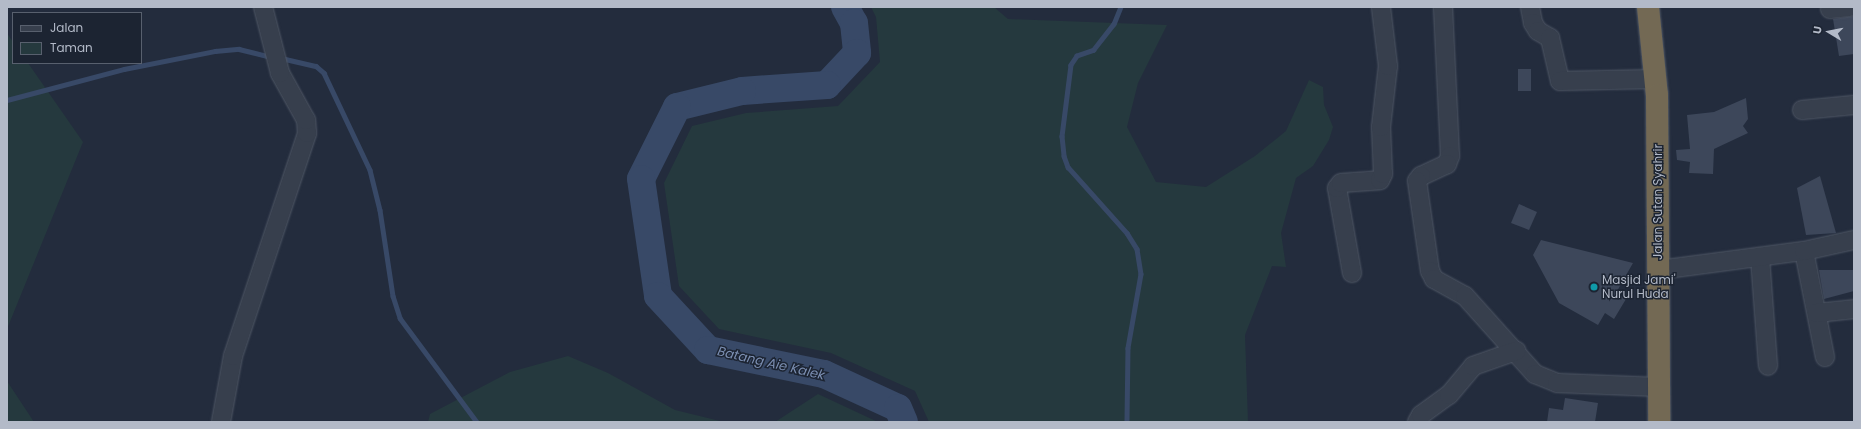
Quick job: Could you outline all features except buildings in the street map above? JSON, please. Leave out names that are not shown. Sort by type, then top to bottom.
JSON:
[{"type":"highway","name":"Jalan Sutan Syahrir","points":[[1648,7],[1656,79],[1660,422]]},
{"type":"street","points":[[221,422],[233,356],[307,133],[306,120],[280,74],[263,7]]},
{"type":"street","points":[[1352,273],[1337,188],[1341,183],[1380,180],[1383,174],[1382,127],[1388,66],[1381,7]]},
{"type":"street","points":[[1443,7],[1450,156],[1447,164],[1421,176],[1417,181],[1430,271],[1440,284],[1465,296],[1516,351],[1535,374],[1557,383],[1659,387]]},
{"type":"street","points":[[1530,7],[1533,23],[1538,31],[1550,38],[1560,81],[1656,79]]},
{"type":"street","points":[[1830,9],[1849,7]]},
{"type":"street","points":[[1802,110],[1854,105]]},
{"type":"street","points":[[1659,270],[1804,251],[1854,240]]},
{"type":"street","points":[[1804,251],[1825,357]]},
{"type":"street","points":[[1760,257],[1768,366]]},
{"type":"street","points":[[1817,313],[1854,309]]},
{"type":"street","points":[[1417,422],[1421,415],[1449,395],[1473,366],[1516,351]]},
{"type":"green space","points":[[871,7],[994,7],[1008,19],[1167,25],[1138,83],[1127,127],[1156,182],[1206,187],[1255,156],[1286,131],[1309,80],[1323,87],[1324,105],[1333,127],[1329,140],[1313,166],[1296,178],[1281,233],[1286,267],[1272,266],[1245,335],[1248,422],[929,422],[915,391],[831,353],[719,329],[679,286],[664,183],[692,126],[746,113],[838,106],[880,62],[876,17]]},
{"type":"green space","points":[[7,33],[12,40],[12,64],[29,64],[83,142],[7,329]]},
{"type":"green space","points":[[568,356],[608,373],[675,410],[724,422],[428,422],[430,414],[510,372]]},
{"type":"green space","points":[[7,381],[34,422],[7,422]]},
{"type":"green space","points":[[818,394],[878,422],[775,422]]},
{"type":"waterway","name":"Batang Aie Kalek","points":[[845,7],[854,23],[857,53],[827,85],[742,91],[677,107],[641,179],[658,296],[708,350],[824,374],[898,408],[904,422]]},
{"type":"waterway","points":[[1121,7],[1114,24],[1094,50],[1077,56],[1071,65],[1062,136],[1064,156],[1068,167],[1127,233],[1137,249],[1141,274],[1128,348],[1127,422]]},
{"type":"waterway","points":[[7,100],[124,69],[215,51],[239,49],[272,57]]},
{"type":"waterway","points":[[281,58],[316,66],[324,73],[370,170],[380,210],[393,296],[400,318],[477,422]]},
{"type":"place","name":"Masjid Jami' Nurul Huda","points":[[1594,287]]}]
